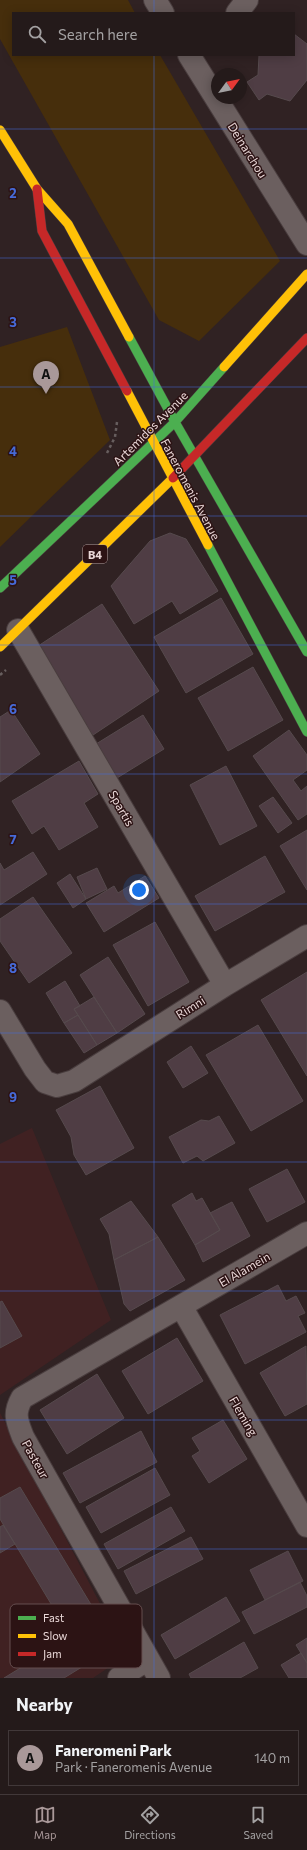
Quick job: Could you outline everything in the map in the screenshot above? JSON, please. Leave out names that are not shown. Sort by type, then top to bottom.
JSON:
[{"type":"main road","name":"Faneromenis Avenue","points":[[0,130],[37,189],[68,224],[194,457],[307,652]]},
{"type":"main road","name":"Faneromenis Avenue","points":[[37,189],[42,231],[153,444],[307,732]]},
{"type":"main road","name":"Artemidos Avenue","points":[[0,588],[175,422],[307,274]]},
{"type":"main road","name":"B4","points":[[0,647],[194,457],[307,338]]},
{"type":"street","points":[[154,0],[162,12]]},
{"type":"street","points":[[238,12],[247,0]]},
{"type":"street","name":"Deinarchou","points":[[194,57],[307,244]]},
{"type":"street","name":"Spartis","points":[[18,630],[224,985]]},
{"type":"street","name":"Rimni","points":[[0,1011],[34,1069],[45,1082],[58,1086],[74,1081],[224,985],[307,936]]},
{"type":"street","name":"El Alamein","points":[[181,1306],[307,1233]]},
{"type":"street","name":"Fleming","points":[[181,1306],[307,1526]]},
{"type":"street","name":"Pasteur","points":[[117,1604],[23,1437],[17,1421],[16,1408],[22,1398],[181,1306]]},
{"type":"street","name":"Pasteur","points":[[142,1649],[159,1678]]},
{"type":"street","points":[[142,1664],[148,1660]]},
{"type":"street","points":[[119,1678],[135,1668]]},
{"type":"path","points":[[104,459],[115,438],[118,417]]},
{"type":"shaded area","points":[[0,0],[128,0],[134,12],[12,12],[12,56],[161,56],[280,261],[199,341],[159,320],[0,39]]},
{"type":"shaded area","points":[[67,327],[110,440],[0,547],[0,347]]},
{"type":"shaded area","points":[[32,1128],[111,1320],[0,1395],[0,1144]]},
{"type":"shaded area","points":[[0,1413],[100,1604],[10,1604],[10,1668],[108,1668],[93,1678],[0,1678]]},
{"type":"building","points":[[295,35],[307,44],[307,80],[290,101],[267,94],[259,100],[247,82],[258,75],[259,56],[295,56]]},
{"type":"building","points":[[170,533],[186,539],[218,591],[180,614],[172,601],[134,624],[111,586],[150,541]]},
{"type":"building","points":[[221,598],[253,654],[186,693],[154,637]]},
{"type":"building","points":[[102,604],[159,691],[93,735],[35,648]]},
{"type":"building","points":[[253,667],[283,720],[228,751],[198,698]]},
{"type":"building","points":[[11,710],[40,754],[0,782],[0,717]]},
{"type":"building","points":[[143,715],[164,749],[117,778],[96,744]]},
{"type":"building","points":[[289,730],[307,755],[307,770],[293,780],[301,791],[307,786],[307,814],[298,820],[253,756]]},
{"type":"building","points":[[79,761],[98,794],[84,803],[98,827],[59,850],[44,826],[32,834],[12,801]]},
{"type":"building","points":[[226,766],[257,826],[220,845],[190,785]]},
{"type":"building","points":[[273,797],[292,823],[278,833],[259,806]]},
{"type":"building","points":[[307,830],[307,890],[280,846]]},
{"type":"building","points":[[33,852],[47,874],[0,905],[0,863],[4,870]]},
{"type":"building","points":[[265,856],[285,892],[215,931],[195,896]]},
{"type":"building","points":[[97,868],[107,889],[86,899],[77,877]]},
{"type":"building","points":[[70,874],[86,899],[73,908],[57,883]]},
{"type":"building","points":[[145,876],[159,898],[104,932],[86,903],[114,886],[118,893]]},
{"type":"building","points":[[33,897],[72,953],[29,983],[0,941],[0,919]]},
{"type":"building","points":[[155,922],[189,982],[148,1006],[113,945]]},
{"type":"building","points":[[108,957],[145,1014],[117,1033],[80,975]]},
{"type":"building","points":[[307,972],[307,1076],[261,1000]]},
{"type":"building","points":[[65,981],[80,1006],[74,1009],[78,1015],[64,1023],[46,993]]},
{"type":"building","points":[[94,997],[117,1033],[97,1045],[74,1009]]},
{"type":"building","points":[[78,1015],[97,1045],[84,1053],[64,1023]]},
{"type":"building","points":[[258,1025],[303,1101],[251,1131],[206,1055]]},
{"type":"building","points":[[191,1046],[208,1073],[183,1088],[167,1062]]},
{"type":"building","points":[[100,1086],[134,1148],[86,1175],[74,1155],[71,1137],[56,1110]]},
{"type":"building","points":[[219,1116],[235,1143],[203,1161],[197,1156],[183,1163],[169,1137],[201,1120],[209,1121]]},
{"type":"building","points":[[287,1169],[305,1202],[267,1222],[249,1189]]},
{"type":"building","points":[[192,1193],[196,1201],[202,1198],[220,1230],[195,1245],[172,1205]]},
{"type":"building","points":[[131,1201],[158,1237],[114,1260],[109,1234],[100,1219]]},
{"type":"building","points":[[232,1202],[250,1236],[203,1262],[195,1245],[220,1230],[210,1213]]},
{"type":"building","points":[[158,1237],[185,1280],[130,1311],[124,1304],[114,1260]]},
{"type":"building","points":[[278,1285],[286,1301],[296,1296],[305,1313],[298,1316],[306,1332],[245,1364],[220,1315]]},
{"type":"building","points":[[2,1301],[22,1336],[0,1348],[0,1302]]},
{"type":"building","points":[[177,1338],[203,1381],[148,1414],[122,1371]]},
{"type":"building","points":[[306,1346],[307,1404],[285,1416],[260,1373]]},
{"type":"building","points":[[97,1374],[124,1418],[67,1454],[40,1410]]},
{"type":"building","points":[[223,1420],[247,1459],[209,1483],[192,1456],[200,1451],[192,1438]]},
{"type":"building","points":[[141,1431],[157,1462],[80,1503],[63,1473]]},
{"type":"building","points":[[155,1468],[170,1495],[101,1533],[86,1507]]},
{"type":"building","points":[[20,1487],[91,1604],[51,1604],[0,1519],[0,1498]]},
{"type":"building","points":[[171,1507],[185,1531],[118,1569],[104,1544]]},
{"type":"building","points":[[3,1525],[15,1544],[0,1553],[0,1527]]},
{"type":"building","points":[[191,1537],[203,1559],[136,1594],[124,1571]]},
{"type":"building","points":[[288,1551],[303,1581],[265,1600],[250,1570]]},
{"type":"building","points":[[300,1582],[307,1596],[307,1607],[254,1634],[242,1612]]},
{"type":"building","points":[[226,1597],[240,1621],[175,1659],[161,1635]]},
{"type":"building","points":[[307,1638],[307,1663],[296,1645]]},
{"type":"building","points":[[244,1642],[258,1668],[240,1678],[191,1678],[189,1674]]},
{"type":"building","points":[[301,1653],[307,1663],[307,1678],[289,1678],[281,1665]]},
{"type":"building","points":[[20,1668],[80,1668],[64,1678],[4,1678]]},
{"type":"traffic: fast","points":[[129,337],[175,422],[307,652]]},
{"type":"traffic: fast","points":[[0,588],[175,422],[224,367]]},
{"type":"traffic: fast","points":[[208,545],[307,732]]},
{"type":"traffic: slow","points":[[0,130],[37,189],[68,224],[129,337]]},
{"type":"traffic: slow","points":[[224,367],[307,274]]},
{"type":"traffic: slow","points":[[127,391],[208,545]]},
{"type":"traffic: slow","points":[[0,647],[173,478]]},
{"type":"traffic: jam","points":[[37,189],[42,231],[127,391]]},
{"type":"traffic: jam","points":[[173,478],[307,338]]},
{"type":"place","name":"Faneromeni Park","points":[[46,394]]}]
